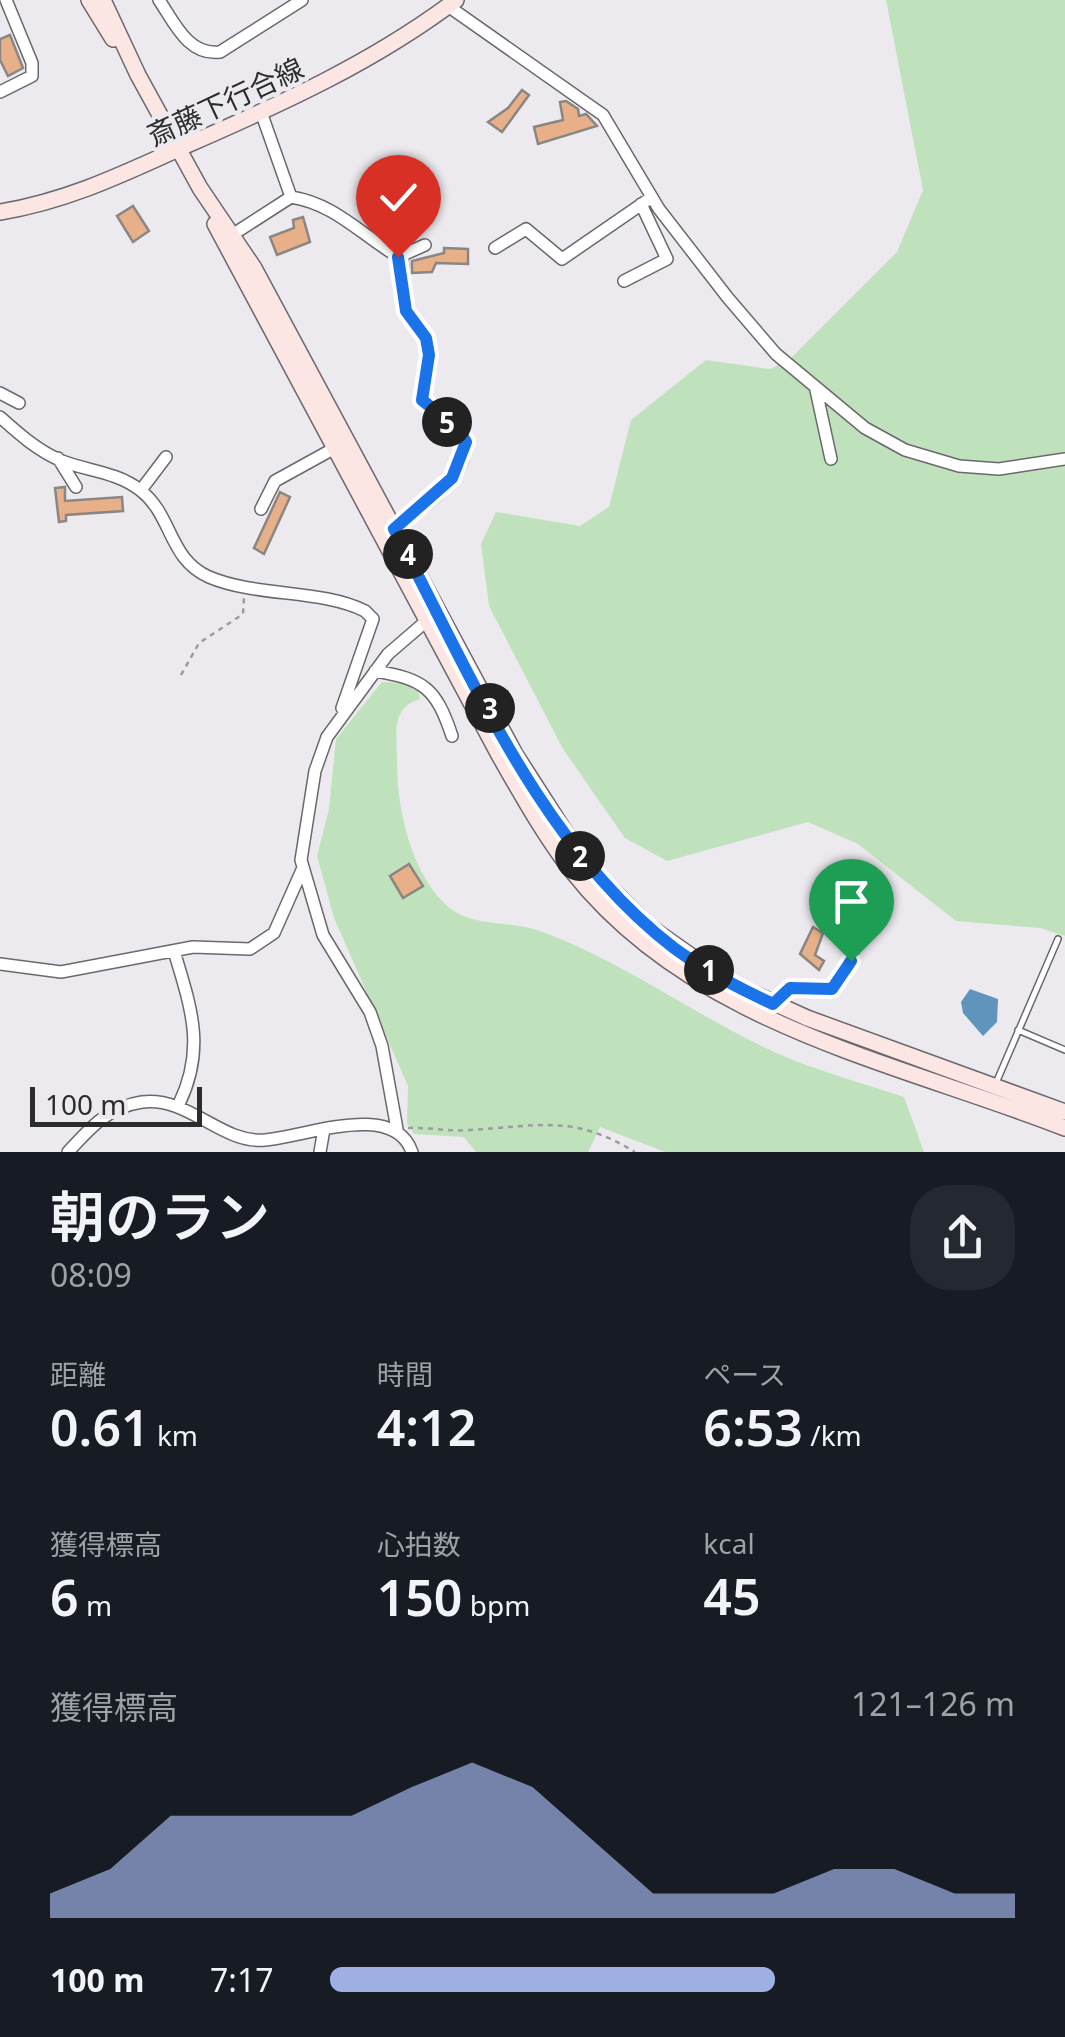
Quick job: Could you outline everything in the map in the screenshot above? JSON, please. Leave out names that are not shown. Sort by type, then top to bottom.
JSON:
[{"type":"street","points":[[90,0],[180,148],[242,280],[333,449],[547,809],[584,860],[617,897],[677,950],[773,1004],[1065,1128]]},
{"type":"street","points":[[103,0],[138,75]]},
{"type":"street","points":[[159,0],[190,43],[210,53],[220,52],[302,0]]},
{"type":"street","points":[[452,3],[603,114],[647,201],[668,259],[624,281]]},
{"type":"street","name":"斎藤下行合線","points":[[0,212],[108,183],[380,52],[452,3]]},
{"type":"street","points":[[0,92],[32,76],[32,62],[5,7]]},
{"type":"street","points":[[261,112],[290,197]]},
{"type":"street","points":[[200,188],[232,235],[394,529],[432,616],[542,829],[572,872],[639,939],[674,967],[740,1006],[992,1094],[1065,1112]]},
{"type":"street","points":[[232,235],[290,197],[331,208],[360,234],[398,257]]},
{"type":"street","points":[[495,248],[526,229],[562,259],[647,201]]},
{"type":"street","points":[[647,201],[776,354],[865,428],[934,459],[1000,469],[1065,459]]},
{"type":"street","points":[[398,257],[425,245]]},
{"type":"street","points":[[394,529],[452,478],[466,442],[458,429],[422,400],[429,355],[426,338],[406,311],[398,257]]},
{"type":"street","points":[[816,390],[831,458]]},
{"type":"street","points":[[0,393],[19,403]]},
{"type":"street","points":[[0,417],[25,440],[58,458],[115,476],[141,490],[165,523],[182,559],[206,576],[356,607],[373,620],[344,715]]},
{"type":"street","points":[[261,509],[275,481],[333,449]]},
{"type":"street","points":[[141,490],[166,457]]},
{"type":"street","points":[[58,458],[76,487]]},
{"type":"street","points":[[0,964],[84,970],[174,951],[262,945],[283,917],[302,870],[318,760],[327,737],[400,640],[432,616]]},
{"type":"street","points":[[374,670],[412,678],[432,692],[452,736]]},
{"type":"street","points":[[302,870],[324,936],[370,1012],[382,1046],[397,1129],[412,1152]]},
{"type":"street","points":[[174,951],[191,1016],[196,1058],[179,1104]]},
{"type":"street","points":[[68,1152],[119,1106],[146,1101],[179,1104],[260,1141],[324,1129],[386,1125],[397,1129]]},
{"type":"street","points":[[320,1152],[324,1129]]},
{"type":"lane","points":[[841,926],[851,961]]},
{"type":"lane","points":[[773,1004],[790,988],[832,989],[864,938]]},
{"type":"lane","points":[[992,1094],[1058,939]]},
{"type":"lane","points":[[1018,1030],[1065,1050]]},
{"type":"path","points":[[181,675],[199,643],[243,614],[245,599],[234,584]]},
{"type":"path","points":[[397,1129],[565,1125],[600,1131],[635,1152]]},
{"type":"green space","points":[[886,0],[1065,0],[1065,936],[1040,928],[956,921],[858,844],[808,822],[667,861],[625,838],[563,749],[489,606],[481,544],[496,512],[580,526],[609,507],[631,420],[706,360],[770,369],[790,359],[897,252],[923,190]]},
{"type":"green space","points":[[382,682],[400,683],[418,691],[420,699],[404,709],[397,723],[400,799],[414,856],[444,903],[476,920],[525,927],[570,943],[788,1058],[904,1097],[924,1152],[665,1152],[600,1127],[588,1152],[476,1152],[464,1137],[414,1134],[407,1123],[408,1086],[334,918],[317,856],[329,809],[336,739]]},
{"type":"water","points":[[970,989],[998,999],[997,1022],[983,1036],[963,1013],[961,1002]]},
{"type":"building","points":[[10,35],[23,68],[8,76],[0,60],[0,39]]},
{"type":"building","points":[[522,90],[529,95],[502,132],[488,122],[508,108]]},
{"type":"building","points":[[566,101],[578,109],[579,116],[586,114],[597,126],[538,144],[534,127],[563,120],[560,102]]},
{"type":"building","points":[[133,206],[149,231],[133,242],[117,216]]},
{"type":"building","points":[[303,217],[310,242],[277,255],[270,237],[294,228],[293,220]]},
{"type":"building","points":[[444,248],[468,249],[468,264],[436,263],[432,272],[412,273],[412,261],[444,253]]},
{"type":"building","points":[[65,487],[65,501],[122,497],[123,511],[66,515],[66,521],[59,522],[55,488]]},
{"type":"building","points":[[280,492],[290,497],[264,554],[254,548]]},
{"type":"building","points":[[409,864],[423,886],[403,898],[390,876]]},
{"type":"building","points":[[813,927],[823,933],[815,955],[824,961],[819,970],[800,954]]},
{"type":"route","points":[[398,257],[402,259],[406,311],[426,338],[429,355],[420,391],[422,400],[458,429],[466,442],[452,478],[436,497],[394,529],[547,809],[617,897],[677,950],[728,982],[773,1004],[790,988],[832,989],[851,961]]}]
